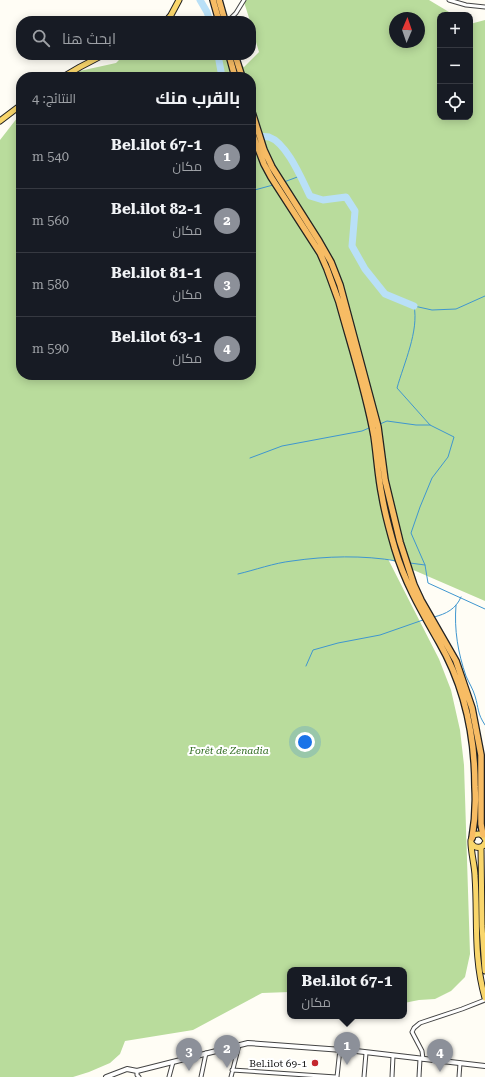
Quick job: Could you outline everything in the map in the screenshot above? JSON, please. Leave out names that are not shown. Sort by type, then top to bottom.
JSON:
[{"type":"highway","points":[[213,0],[218,16]]},
{"type":"highway","points":[[219,0],[225,16]]},
{"type":"highway","points":[[230,60],[234,72]]},
{"type":"highway","points":[[237,60],[240,72]]},
{"type":"highway","points":[[256,125],[264,150],[272,167],[319,241],[331,262],[340,285],[378,427],[385,480],[400,542],[419,596],[449,648],[461,675],[477,726],[483,765],[481,824],[484,835]]},
{"type":"highway","points":[[256,143],[271,177],[320,253],[331,280],[339,302],[370,416],[384,511],[395,549],[415,601],[439,642],[456,676],[466,709],[473,742],[475,763],[475,815],[472,840]]},
{"type":"main road","points":[[171,16],[179,0]]},
{"type":"main road","points":[[71,72],[93,60]]},
{"type":"main road","points":[[0,121],[16,109]]},
{"type":"main road","points":[[484,835],[474,835],[472,840],[475,877],[477,953],[481,984],[485,999]]},
{"type":"main road","points":[[472,840],[476,848],[483,845],[482,926],[485,971]]},
{"type":"street","points":[[233,16],[244,0]]},
{"type":"street","points":[[449,0],[485,8]]},
{"type":"street","points":[[419,1077],[422,1051],[412,1032],[414,1028],[420,1023],[462,1009],[485,999]]},
{"type":"street","points":[[106,1077],[127,1069],[137,1071],[206,1052],[248,1043],[340,1049],[485,1066]]},
{"type":"street","points":[[231,1077],[239,1045]]},
{"type":"street","points":[[232,1070],[337,1077],[340,1049]]},
{"type":"street","points":[[201,1077],[206,1052]]},
{"type":"street","points":[[364,1077],[366,1052]]},
{"type":"street","points":[[392,1077],[393,1056]]},
{"type":"street","points":[[169,1077],[173,1062]]},
{"type":"street","points":[[459,1077],[460,1064]]},
{"type":"street","points":[[137,1071],[137,1075],[139,1077]]},
{"type":"green space","name":"Forêt de Zenadia","points":[[247,0],[429,0],[449,12],[437,12],[437,120],[473,120],[473,23],[485,20],[485,601],[388,559],[439,659],[451,690],[460,730],[464,765],[470,954],[465,977],[451,991],[435,999],[407,1002],[407,967],[287,967],[287,992],[262,993],[193,1030],[125,1041],[120,1054],[110,1063],[89,1072],[73,1077],[0,1077],[0,140],[16,119],[16,380],[256,380],[256,72],[75,72],[116,63],[119,60],[235,60],[244,67],[251,60],[256,60],[256,55],[259,52],[256,42],[256,16],[248,16],[244,2]]},
{"type":"waterway","points":[[200,0],[208,16]]},
{"type":"waterway","points":[[219,60],[221,72]]},
{"type":"waterway","points":[[256,137],[269,137],[282,146],[288,154],[310,196],[323,200],[346,197],[355,211],[352,246],[365,269],[385,294],[414,306]]},
{"type":"waterway","points":[[284,182],[300,176]]},
{"type":"waterway","points":[[256,190],[273,185]]},
{"type":"waterway","points":[[485,296],[456,309],[432,310],[414,306],[415,316],[413,336],[397,388],[430,425],[454,437],[448,457],[432,478],[411,533],[425,565],[428,583],[485,609]]},
{"type":"waterway","points":[[380,424],[387,421],[416,425],[430,425]]},
{"type":"waterway","points":[[250,458],[282,446],[362,431],[369,428]]},
{"type":"waterway","points":[[238,574],[278,563],[318,558],[358,557],[397,561]]},
{"type":"waterway","points":[[410,563],[425,565]]},
{"type":"waterway","points":[[434,617],[453,608],[461,597]]},
{"type":"waterway","points":[[456,605],[456,632],[461,659],[466,676],[474,693],[479,714],[485,725]]},
{"type":"waterway","points":[[306,666],[313,650],[338,643],[380,635],[423,620]]},
{"type":"place","name":"Bel.ilot 69-1","points":[[315,1063]]},
{"type":"place","name":"Bel.ilot 67-1","points":[[347,1065]]},
{"type":"place","name":"Bel.ilot 82-1","points":[[227,1068]]},
{"type":"place","name":"Bel.ilot 81-1","points":[[189,1071]]},
{"type":"place","name":"Bel.ilot 63-1","points":[[440,1072]]}]
